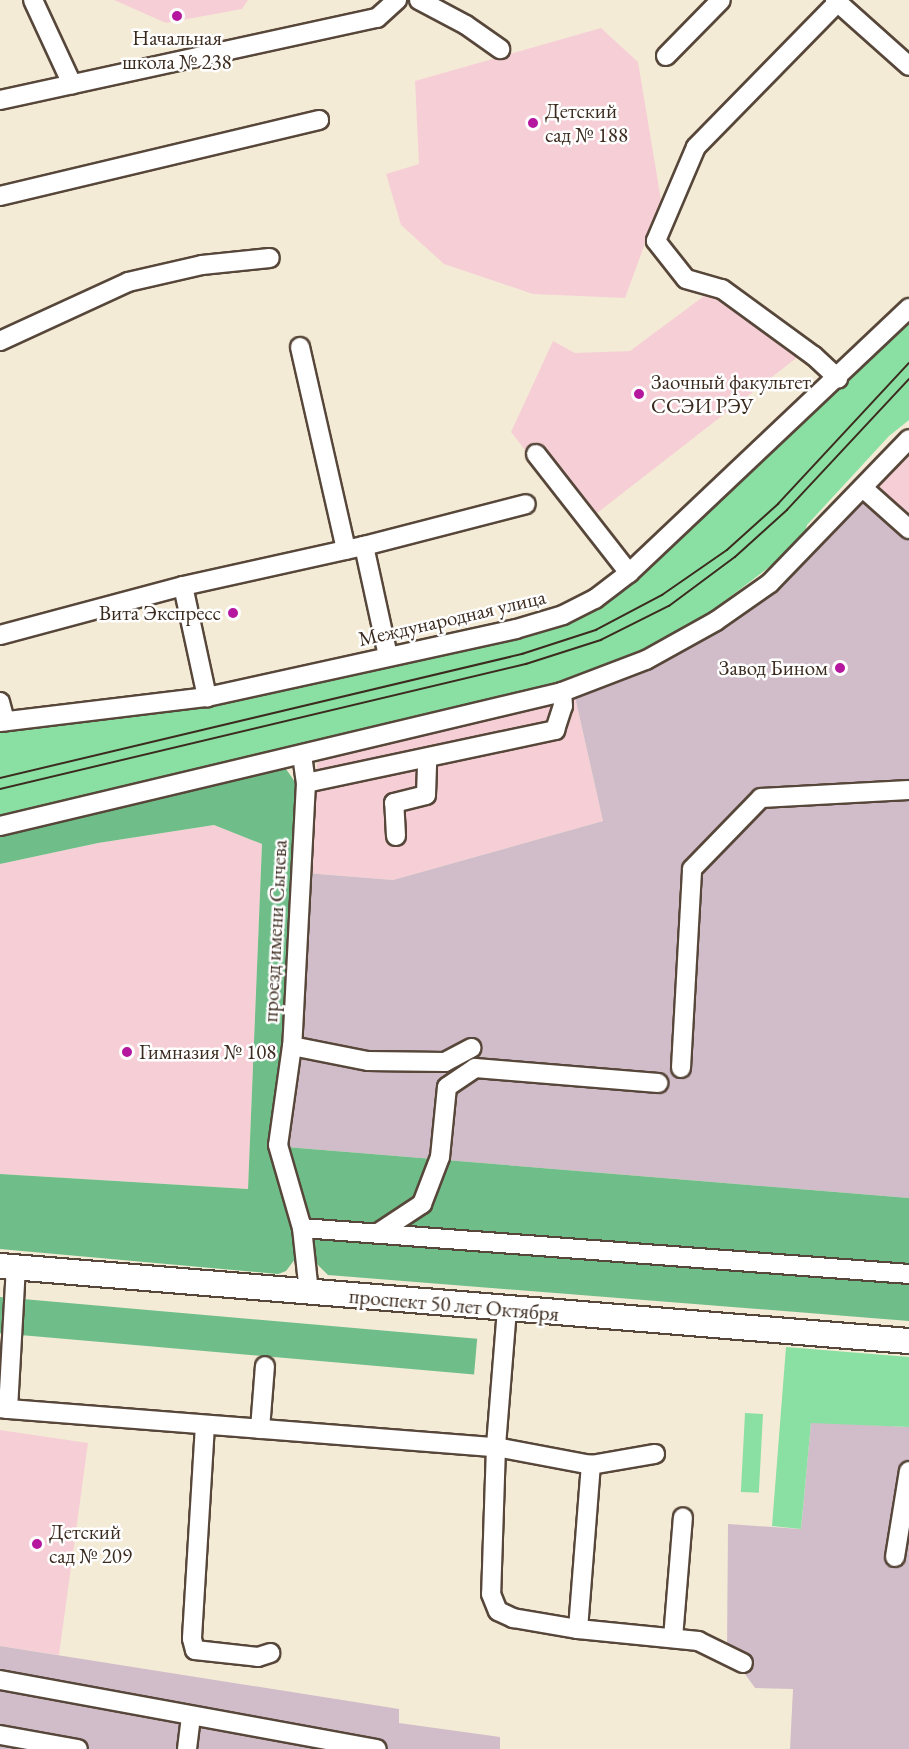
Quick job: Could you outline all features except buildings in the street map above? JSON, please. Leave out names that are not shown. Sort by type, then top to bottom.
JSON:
[{"type":"main road","name":"проспект 50 лет Октября","points":[[8,1266],[909,1341]]},
{"type":"street","points":[[33,0],[72,84]]},
{"type":"street","points":[[0,100],[377,18],[396,0]]},
{"type":"street","points":[[419,0],[466,25],[500,49]]},
{"type":"street","points":[[666,56],[721,0]]},
{"type":"street","points":[[838,378],[814,356],[722,289],[686,279],[656,241],[696,147],[836,1],[909,66]]},
{"type":"street","points":[[0,196],[319,120]]},
{"type":"street","points":[[0,341],[128,282],[202,265],[270,258]]},
{"type":"street","name":"Международная улица","points":[[2,721],[207,697],[516,629],[563,615],[596,599],[629,573],[838,378],[909,308]]},
{"type":"street","points":[[300,347],[355,548],[388,656]]},
{"type":"street","points":[[0,826],[562,692],[646,660],[716,621],[770,583],[909,439]]},
{"type":"street","points":[[536,454],[629,573]]},
{"type":"street","points":[[863,488],[909,529]]},
{"type":"street","points":[[0,635],[183,586],[355,548],[526,504]]},
{"type":"street","points":[[183,586],[207,697]]},
{"type":"street","points":[[306,783],[427,760],[555,730],[563,706],[562,692]]},
{"type":"street","points":[[0,702],[2,721]]},
{"type":"street","name":"проезд имени Сычева","points":[[302,755],[306,783],[292,1046],[278,1145],[302,1228],[309,1292]]},
{"type":"street","points":[[396,836],[394,803],[426,795],[427,760]]},
{"type":"street","points":[[681,1068],[692,869],[761,798],[909,790]]},
{"type":"street","points":[[292,1046],[368,1061],[445,1062],[471,1048]]},
{"type":"street","points":[[378,1233],[422,1204],[440,1157],[447,1087],[475,1068],[658,1083]]},
{"type":"street","points":[[302,1228],[909,1274]]},
{"type":"street","points":[[8,1266],[4,1408],[496,1447],[591,1466],[654,1454]]},
{"type":"street","points":[[507,1309],[496,1447],[491,1594],[498,1611],[513,1618],[578,1629],[698,1641],[743,1663]]},
{"type":"street","points":[[260,1429],[265,1366]]},
{"type":"street","points":[[205,1425],[192,1639],[195,1650],[203,1653],[258,1657],[270,1653]]},
{"type":"street","points":[[578,1629],[591,1466]]},
{"type":"street","points":[[895,1557],[909,1471]]},
{"type":"street","points":[[673,1638],[683,1516]]},
{"type":"street","points":[[0,1680],[191,1717],[377,1749]]},
{"type":"street","points":[[187,1749],[191,1717]]},
{"type":"street","points":[[0,1735],[78,1749]]},
{"type":"shaded area","name":"Начальная школа № 238","points":[[114,0],[248,0],[242,9],[166,23]]},
{"type":"shaded area","name":"Детский сад № 188","points":[[601,28],[638,62],[661,200],[625,298],[533,294],[444,264],[401,225],[386,174],[419,164],[415,81]]},
{"type":"shaded area","name":"Заочный факультет ССЭИ РЭУ","points":[[704,296],[719,300],[799,356],[583,524],[511,432],[553,341],[575,353],[630,351]]},
{"type":"shaded area","points":[[909,453],[909,540],[864,502]]},
{"type":"shaded area","points":[[864,502],[909,540],[909,1198],[286,1147],[306,873],[393,880],[603,821],[575,697],[631,677],[721,631],[776,591]]},
{"type":"shaded area","points":[[575,697],[603,821],[393,880],[306,873],[317,763],[329,756]]},
{"type":"shaded area","name":"Гимназия № 108","points":[[214,825],[262,844],[248,1189],[0,1174],[0,864],[98,843]]},
{"type":"shaded area","points":[[811,1422],[909,1427],[909,1749],[790,1749],[793,1689],[755,1688],[727,1649],[728,1524],[801,1529]]},
{"type":"shaded area","name":"Детский сад № 209","points":[[0,1430],[88,1443],[59,1655],[0,1646]]},
{"type":"shaded area","points":[[0,1646],[399,1709],[399,1723],[500,1737],[500,1749],[0,1749]]},
{"type":"green space","points":[[909,321],[909,420],[889,436],[807,525],[803,539],[785,555],[709,613],[650,647],[553,686],[0,820],[0,731],[206,707],[517,639],[565,626],[601,607],[637,579]]},
{"type":"green space","points":[[275,767],[286,769],[295,782],[299,831],[286,1045],[273,1150],[292,1221],[295,1259],[286,1271],[278,1274],[0,1249],[0,1174],[248,1189],[262,844],[214,825],[98,843],[0,864],[0,834]]},
{"type":"green space","points":[[286,1147],[909,1198],[909,1321],[328,1275],[312,1259],[309,1218]]},
{"type":"green space","points":[[0,1297],[477,1339],[474,1375],[0,1333]]},
{"type":"green space","points":[[786,1347],[909,1357],[909,1427],[811,1423],[801,1529],[772,1526]]},
{"type":"green space","points":[[745,1413],[763,1414],[759,1493],[741,1492]]},
{"type":"tram line","points":[[0,778],[522,654],[596,630],[662,595],[727,550],[778,504],[909,363]]},
{"type":"tram line","points":[[0,789],[526,664],[601,640],[669,606],[735,557],[787,510],[909,379]]},
{"type":"place","name":"Начальная школа № 238","points":[[177,16]]},
{"type":"place","name":"Детский сад № 188","points":[[533,123]]},
{"type":"place","name":"Заочный факультет ССЭИ РЭУ","points":[[639,394]]},
{"type":"place","name":"Вита Экспресс","points":[[233,613]]},
{"type":"place","name":"Завод Бином","points":[[840,668]]},
{"type":"place","name":"Гимназия № 108","points":[[127,1052]]},
{"type":"place","name":"Детский сад № 209","points":[[37,1544]]}]
